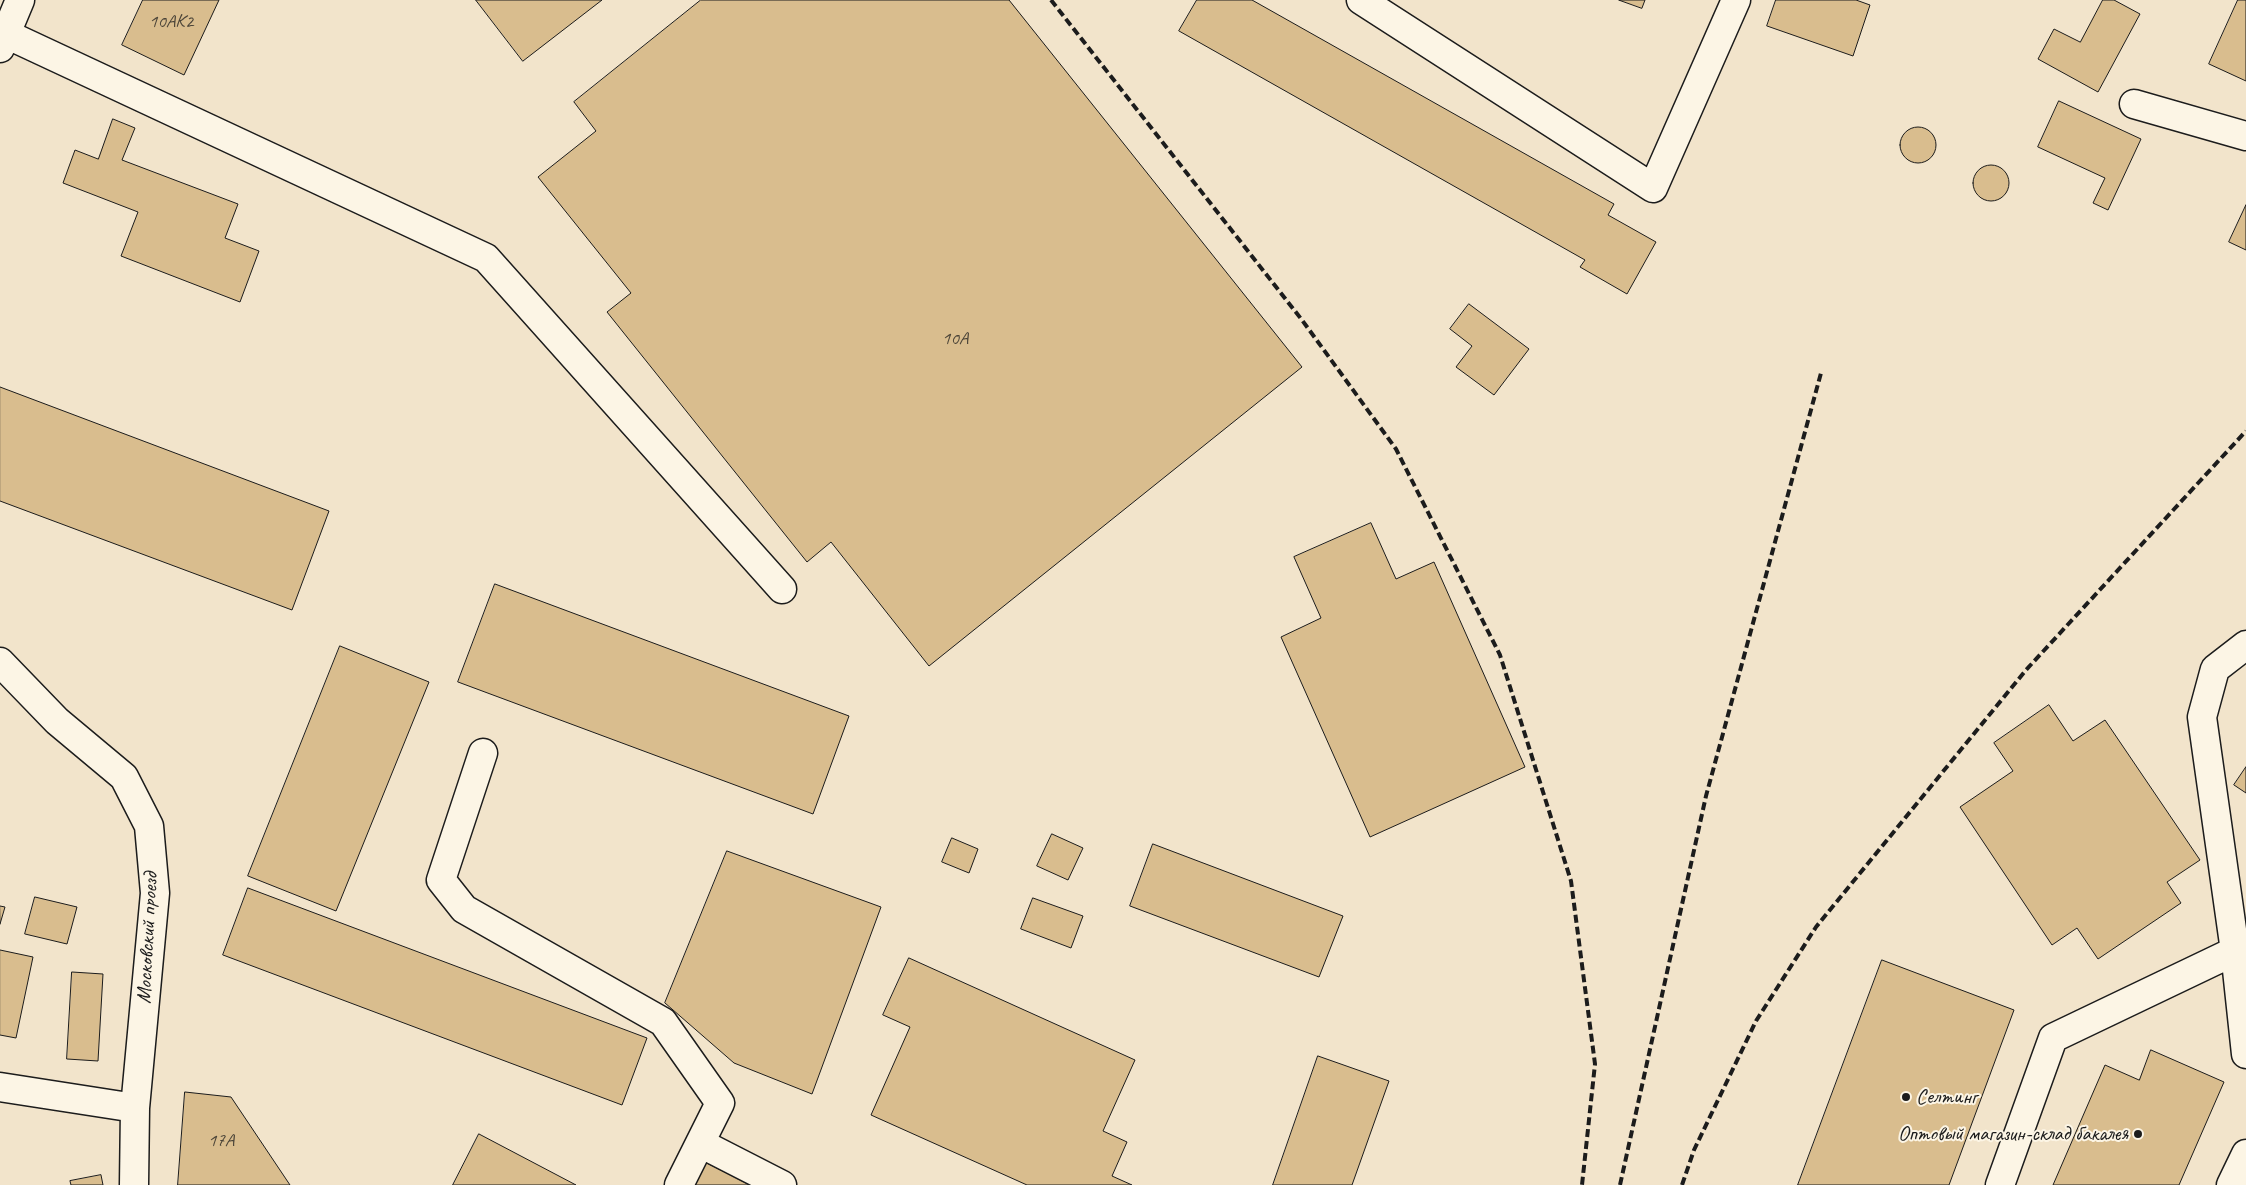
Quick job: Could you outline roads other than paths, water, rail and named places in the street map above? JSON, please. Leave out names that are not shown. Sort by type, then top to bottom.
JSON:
[{"type":"street","points":[[20,0],[3,41],[486,258],[782,590]]},
{"type":"street","points":[[1362,0],[1653,188],[1736,0]]},
{"type":"street","points":[[2134,104],[2246,136]]},
{"type":"street","points":[[2246,645],[2215,669],[2202,717],[2235,951],[2246,1054]]},
{"type":"street","name":"Московский проезд","points":[[0,662],[57,720],[124,776],[149,826],[155,892],[135,1108],[134,1185]]},
{"type":"street","points":[[483,753],[441,880],[464,909],[663,1022],[720,1103],[679,1185]]},
{"type":"street","points":[[2000,1185],[2053,1038],[2235,951]]},
{"type":"street","points":[[0,1087],[135,1108]]},
{"type":"street","points":[[700,1143],[782,1185]]},
{"type":"street","points":[[2231,1185],[2246,1154]]},
{"type":"railway","points":[[1051,0],[1302,320],[1396,449],[1500,655],[1571,881],[1595,1064],[1582,1185]]},
{"type":"railway","points":[[1620,1185],[1706,796],[1821,373]]},
{"type":"railway","points":[[1682,1185],[1694,1150],[1756,1021],[1816,927],[2026,670],[2246,431]]},
{"type":"place","name":"Селтинг","points":[[1906,1097]]},
{"type":"place","name":"Оптовый магазин-склад бакалея","points":[[2138,1134]]}]
